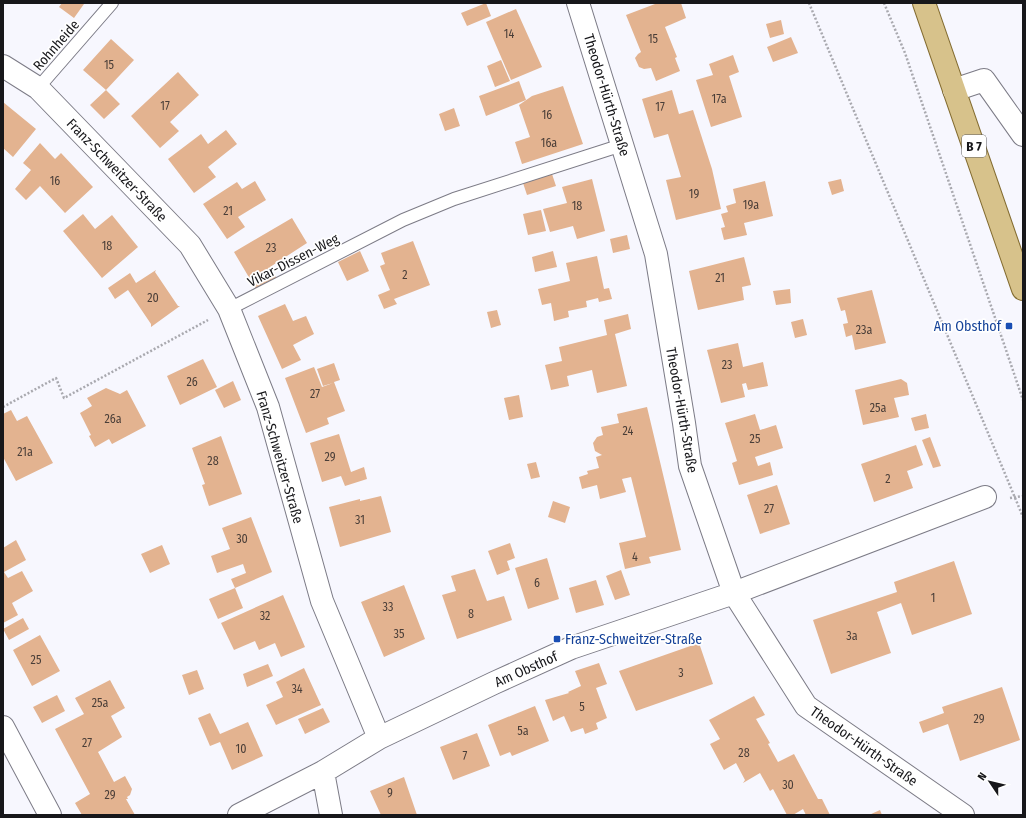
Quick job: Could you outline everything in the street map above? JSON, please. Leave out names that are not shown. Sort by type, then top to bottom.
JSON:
[{"type":"main road","name":"B 7","points":[[924,3],[1023,289]]},
{"type":"street","name":"Theodor-Hürth-Straße","points":[[578,3],[656,254],[690,466],[734,593],[806,706],[963,815]]},
{"type":"street","name":"Franz-Schweitzer-Straße","points":[[3,66],[38,88],[190,245],[229,309],[268,407],[322,602],[379,738]]},
{"type":"street","points":[[954,90],[984,80],[1023,135]]},
{"type":"street","name":"Am Obsthof","points":[[239,815],[323,772],[379,738],[571,648],[734,593],[985,497]]},
{"type":"street","points":[[3,727],[50,815]]},
{"type":"street","points":[[323,772],[331,815]]},
{"type":"lane","name":"Rohnheide","points":[[38,88],[112,3]]},
{"type":"lane","name":"Vikar-Dissen-Weg","points":[[229,309],[403,220],[454,199],[622,145]]},
{"type":"path","points":[[809,3],[1023,517]]},
{"type":"path","points":[[884,3],[907,61],[1023,400]]},
{"type":"path","points":[[3,408],[56,378],[64,398],[229,309]]},
{"type":"building","points":[[62,3],[84,4],[74,18],[59,7]]},
{"type":"building","points":[[486,3],[491,16],[467,26],[461,13]]},
{"type":"building","points":[[681,3],[686,18],[665,27],[677,57],[675,58],[680,71],[656,81],[651,68],[644,69],[639,67],[635,58],[641,52],[626,15],[655,4]]},
{"type":"building","points":[[516,9],[542,67],[511,80],[486,22]]},
{"type":"building","points":[[781,20],[784,34],[770,38],[766,24]]},
{"type":"building","points":[[791,37],[798,53],[773,62],[767,47]]},
{"type":"building","points":[[111,39],[134,60],[106,90],[83,70]]},
{"type":"building","points":[[733,55],[739,72],[729,76],[742,117],[711,127],[696,80],[713,75],[709,64]]},
{"type":"building","points":[[501,60],[510,81],[495,87],[487,66]]},
{"type":"building","points":[[178,72],[199,95],[170,122],[179,131],[160,148],[131,116]]},
{"type":"building","points":[[519,81],[526,100],[486,116],[479,96]]},
{"type":"building","points":[[563,86],[583,144],[522,164],[515,142],[530,137],[519,105],[532,96]]},
{"type":"building","points":[[106,90],[120,104],[104,119],[90,105]]},
{"type":"building","points":[[672,90],[679,114],[693,110],[712,169],[721,209],[676,220],[666,180],[681,177],[668,134],[654,138],[642,99]]},
{"type":"building","points":[[3,102],[36,129],[13,157],[3,148]]},
{"type":"building","points":[[454,108],[460,126],[445,131],[439,114]]},
{"type":"building","points":[[226,130],[237,144],[208,167],[216,177],[194,193],[168,159],[201,134],[208,144]]},
{"type":"building","points":[[40,143],[55,159],[61,153],[93,187],[65,213],[40,186],[26,200],[15,189],[31,170],[23,163]]},
{"type":"building","points":[[552,174],[556,186],[527,195],[523,183]]},
{"type":"building","points":[[592,179],[605,231],[577,239],[573,226],[550,232],[543,209],[567,203],[562,187]]},
{"type":"building","points":[[841,179],[844,191],[832,195],[828,182]]},
{"type":"building","points":[[255,181],[266,200],[238,217],[245,227],[227,239],[203,204],[237,182],[242,189]]},
{"type":"building","points":[[765,181],[773,216],[744,223],[747,235],[724,240],[721,228],[725,227],[721,214],[728,212],[726,206],[736,203],[733,189]]},
{"type":"building","points":[[541,210],[546,231],[528,235],[523,214]]},
{"type":"building","points":[[83,214],[95,229],[112,215],[138,247],[102,278],[63,231]]},
{"type":"building","points":[[292,218],[307,243],[270,267],[278,281],[257,291],[234,252]]},
{"type":"building","points":[[627,235],[630,249],[613,253],[610,239]]},
{"type":"building","points":[[413,241],[430,285],[394,299],[397,304],[384,309],[378,295],[390,290],[380,266],[385,264],[381,253]]},
{"type":"building","points":[[360,251],[369,271],[347,281],[338,262]]},
{"type":"building","points":[[553,251],[557,267],[535,272],[532,257]]},
{"type":"building","points":[[597,256],[604,289],[609,288],[612,299],[599,302],[598,298],[586,301],[587,307],[568,311],[569,317],[554,321],[551,303],[542,305],[538,289],[570,281],[566,263]]},
{"type":"building","points":[[744,257],[751,285],[742,287],[744,300],[698,310],[689,271]]},
{"type":"building","points":[[156,270],[155,272],[178,306],[180,306],[151,327],[151,324],[128,290],[115,299],[108,288],[130,273],[136,283]]},
{"type":"building","points":[[790,289],[791,303],[776,305],[773,291]]},
{"type":"building","points":[[872,290],[886,343],[855,350],[852,335],[846,337],[843,324],[848,323],[845,310],[841,311],[837,298]]},
{"type":"building","points":[[285,304],[293,321],[306,316],[314,334],[293,345],[301,360],[282,369],[258,316]]},
{"type":"building","points":[[497,310],[501,325],[491,328],[487,312]]},
{"type":"building","points":[[628,314],[631,329],[615,334],[627,386],[597,393],[592,370],[567,376],[569,386],[551,390],[545,365],[562,361],[559,347],[607,335],[604,320]]},
{"type":"building","points":[[803,319],[807,335],[795,338],[791,322]]},
{"type":"building","points":[[738,343],[743,367],[763,362],[768,386],[748,390],[746,383],[742,384],[745,397],[721,403],[707,350]]},
{"type":"building","points":[[203,359],[217,387],[180,405],[167,376]]},
{"type":"building","points":[[334,363],[340,380],[334,382],[345,411],[327,418],[329,424],[306,433],[285,378],[314,367],[322,387],[333,383],[323,386],[317,369]]},
{"type":"building","points":[[901,379],[907,383],[909,395],[894,398],[899,417],[863,425],[855,390]]},
{"type":"building","points":[[233,381],[241,400],[224,408],[215,390]]},
{"type":"building","points":[[106,388],[120,394],[127,390],[146,426],[112,444],[109,439],[95,447],[80,413],[92,406],[87,398]]},
{"type":"building","points":[[519,395],[523,417],[509,420],[504,398]]},
{"type":"building","points":[[647,407],[681,550],[649,557],[651,563],[625,569],[619,543],[646,537],[631,477],[622,479],[626,492],[600,499],[597,485],[582,489],[579,477],[588,474],[587,471],[599,468],[596,457],[602,455],[595,451],[593,443],[597,437],[603,435],[601,427],[619,423],[617,414]]},
{"type":"building","points":[[11,410],[17,421],[27,416],[53,463],[16,481],[3,457],[3,414]]},
{"type":"building","points":[[755,414],[760,430],[776,425],[783,448],[755,457],[758,466],[770,462],[773,475],[739,485],[732,463],[737,461],[725,423]]},
{"type":"building","points":[[926,414],[929,428],[915,431],[911,418]]},
{"type":"building","points":[[339,434],[351,472],[364,467],[367,479],[345,486],[341,476],[322,482],[310,443]]},
{"type":"building","points":[[221,436],[242,494],[209,506],[202,485],[205,484],[192,448]]},
{"type":"building","points":[[930,437],[941,466],[933,468],[922,440]]},
{"type":"building","points":[[916,445],[923,465],[907,471],[913,488],[874,502],[861,464]]},
{"type":"building","points":[[536,462],[540,477],[531,479],[527,464]]},
{"type":"building","points":[[777,485],[790,524],[760,534],[747,495]]},
{"type":"building","points":[[381,496],[391,532],[340,547],[329,507],[360,499],[360,501]]},
{"type":"building","points":[[553,501],[570,507],[565,523],[548,517]]},
{"type":"building","points":[[251,517],[272,572],[235,588],[231,579],[246,573],[243,564],[217,573],[211,556],[230,549],[222,528]]},
{"type":"building","points":[[16,540],[26,560],[4,572],[8,578],[22,571],[33,591],[12,603],[18,615],[3,623],[3,548]]},
{"type":"building","points":[[510,543],[515,558],[507,561],[510,570],[497,575],[488,551]]},
{"type":"building","points":[[162,545],[170,564],[150,573],[141,554]]},
{"type":"building","points":[[547,558],[559,599],[528,609],[515,568]]},
{"type":"building","points":[[954,561],[972,614],[912,635],[901,603],[877,612],[891,653],[831,674],[813,620],[897,592],[894,582]]},
{"type":"building","points":[[475,569],[487,601],[504,596],[512,620],[457,639],[442,595],[456,591],[451,576]]},
{"type":"building","points":[[621,570],[630,595],[615,600],[606,576]]},
{"type":"building","points":[[596,580],[604,605],[576,613],[569,588]]},
{"type":"building","points":[[404,585],[425,639],[384,657],[361,602]]},
{"type":"building","points":[[235,588],[243,608],[218,619],[209,599]]},
{"type":"building","points":[[283,595],[305,647],[281,657],[275,643],[259,650],[255,641],[234,650],[221,623]]},
{"type":"building","points":[[23,618],[29,629],[9,640],[3,629]]},
{"type":"building","points":[[40,635],[60,671],[32,686],[13,650]]},
{"type":"building","points":[[699,643],[713,684],[636,711],[619,671]]},
{"type":"building","points":[[599,663],[607,684],[596,688],[607,718],[596,723],[598,729],[585,734],[583,728],[571,732],[564,716],[553,721],[545,700],[569,693],[568,692],[581,686],[575,671]]},
{"type":"building","points":[[268,664],[273,676],[247,687],[243,674]]},
{"type":"building","points":[[304,668],[321,705],[276,725],[266,705],[283,697],[276,682]]},
{"type":"building","points":[[197,670],[204,689],[189,695],[182,675]]},
{"type":"building","points":[[110,680],[125,708],[111,716],[122,737],[98,752],[114,782],[125,776],[132,789],[130,795],[127,797],[128,799],[126,799],[135,815],[82,815],[75,803],[90,794],[55,729],[84,714],[75,698]]},
{"type":"building","points":[[1002,687],[1020,740],[960,761],[948,724],[923,733],[919,722],[944,713],[942,707]]},
{"type":"building","points":[[57,695],[65,711],[42,723],[33,707]]},
{"type":"building","points":[[754,696],[765,715],[756,719],[770,743],[768,744],[778,762],[794,754],[818,799],[822,799],[830,815],[806,815],[803,809],[793,815],[787,815],[773,789],[770,791],[760,773],[743,783],[745,780],[736,763],[724,770],[710,744],[720,739],[709,720]]},
{"type":"building","points":[[535,706],[549,741],[512,756],[510,752],[500,756],[488,725]]},
{"type":"building","points":[[323,708],[330,722],[305,734],[298,719]]},
{"type":"building","points":[[210,713],[220,734],[248,722],[263,756],[232,770],[220,742],[210,746],[198,718]]},
{"type":"building","points":[[477,733],[490,766],[453,780],[440,747]]},
{"type":"building","points":[[404,777],[417,815],[381,815],[370,791]]},
{"type":"building","points":[[880,810],[882,815],[869,815]]},
{"type":"place","name":"Am Obsthof","points":[[1009,326]]},
{"type":"place","name":"Franz-Schweitzer-Straße","points":[[557,639]]}]
